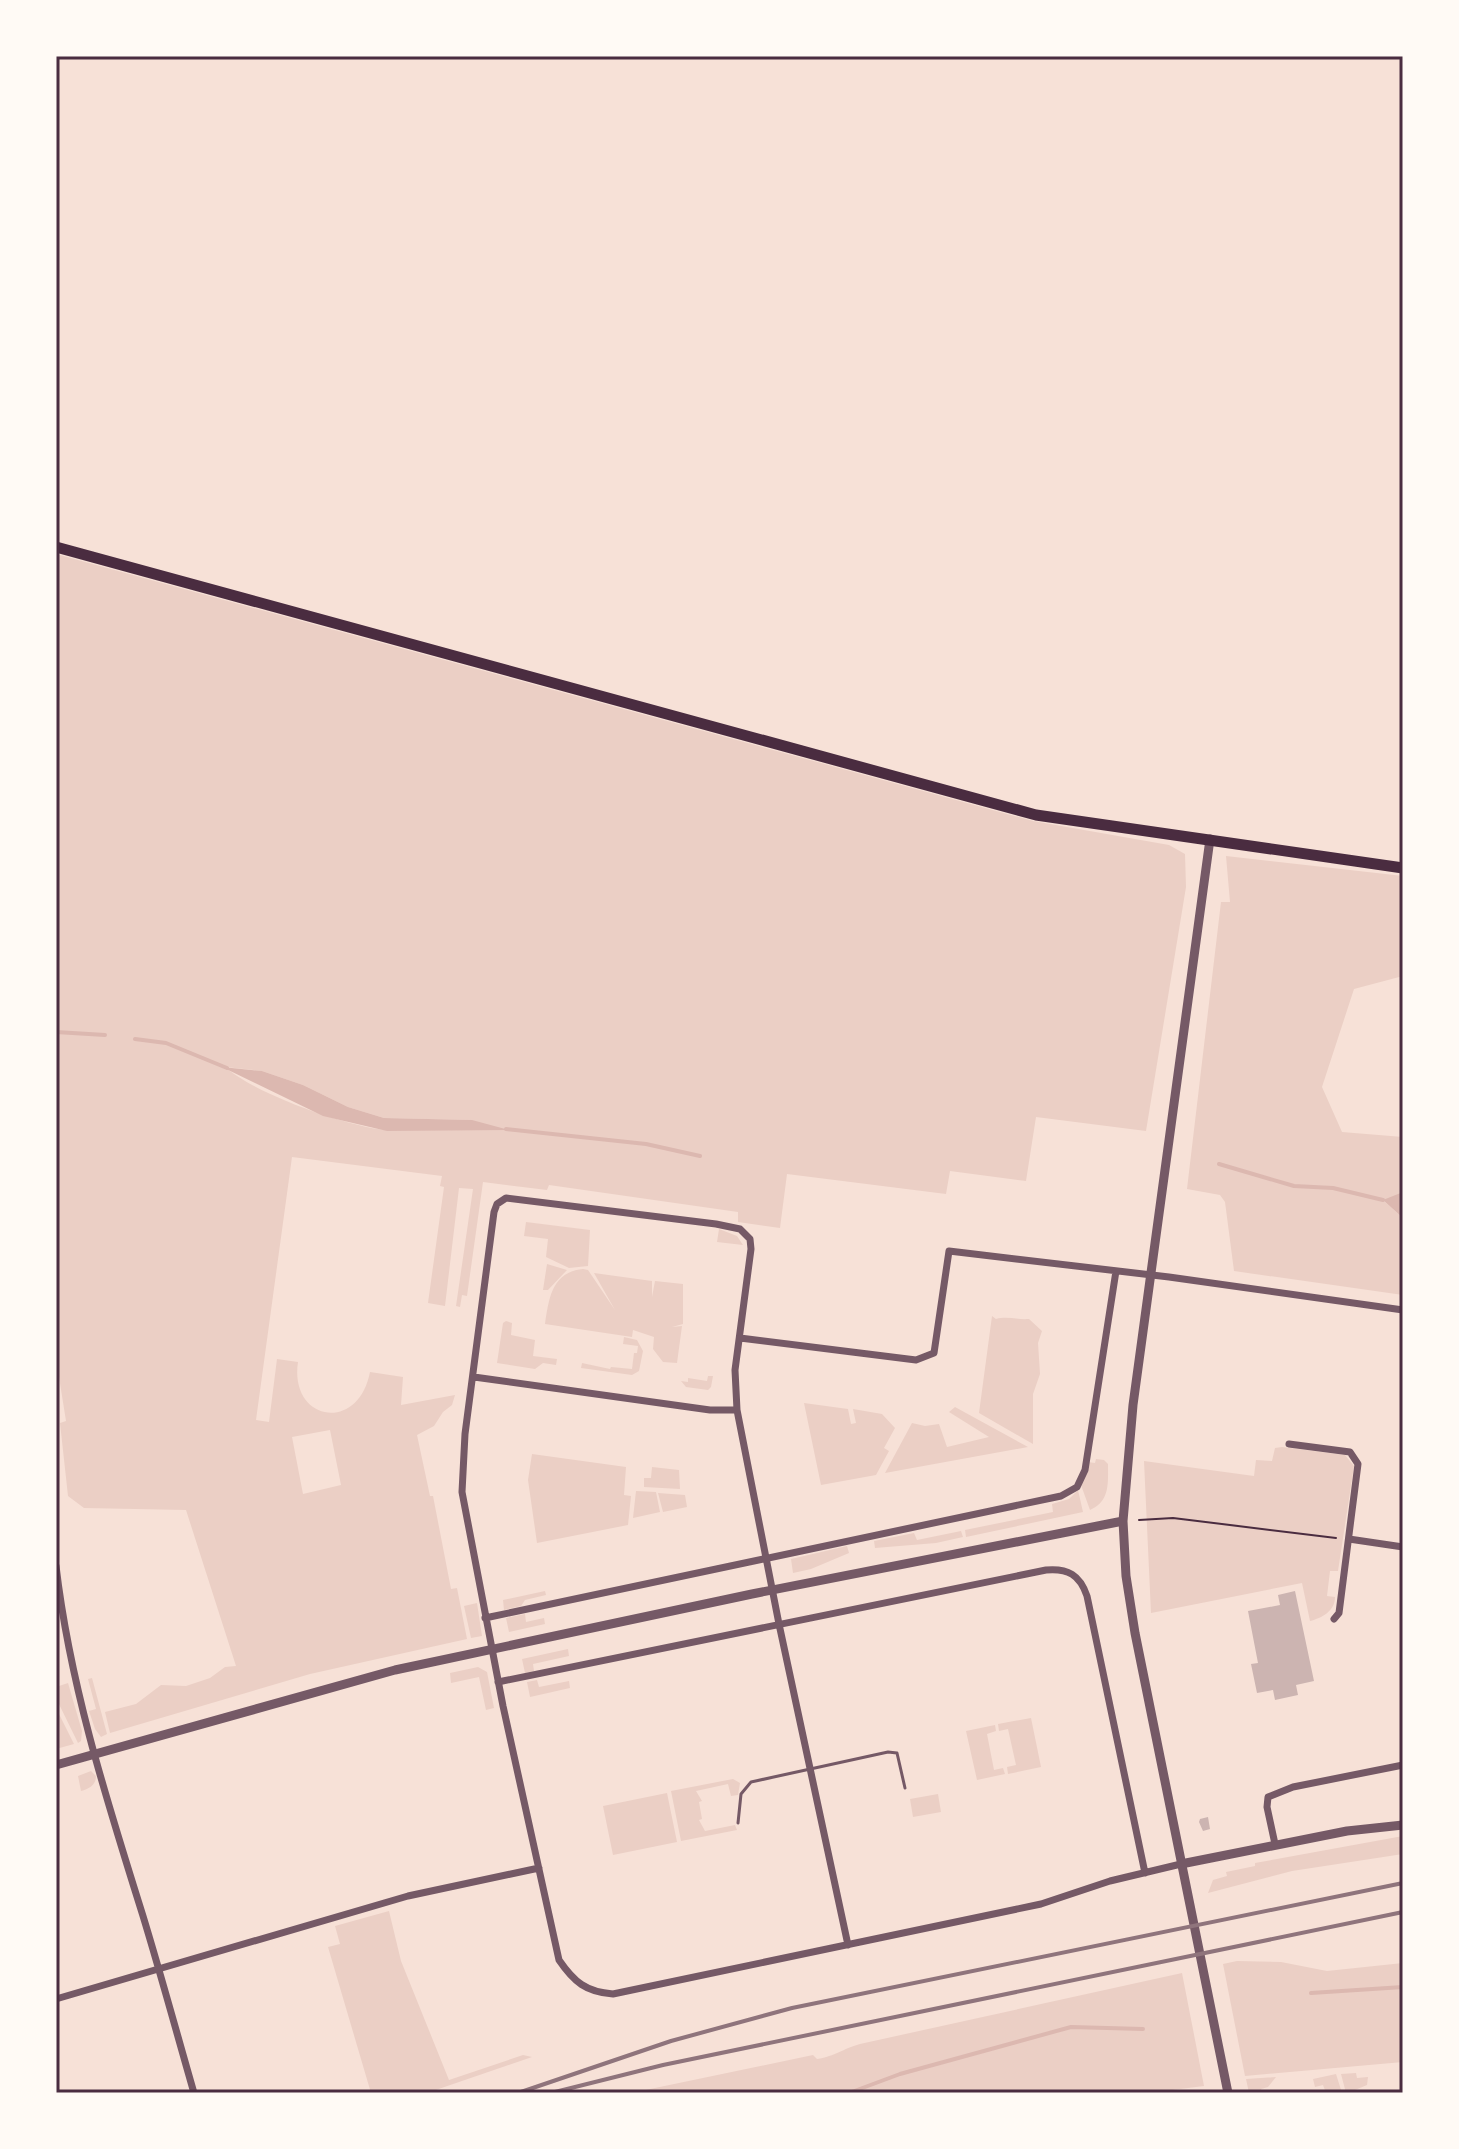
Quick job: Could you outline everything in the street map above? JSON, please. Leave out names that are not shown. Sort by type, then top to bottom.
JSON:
[{"type":"main road","points":[[56,547],[1036,815],[1403,868]]},
{"type":"street","points":[[1210,839],[1133,1405],[1123,1521],[1126,1576],[1135,1633],[1228,2093]]},
{"type":"street","points":[[848,1945],[737,1410],[735,1370],[751,1249],[747,1234],[740,1229],[595,1207],[506,1198],[497,1204],[494,1212],[463,1459],[462,1492],[498,1682],[559,1960],[572,1979],[596,1993],[613,1994],[848,1945],[1041,1904],[1110,1881],[1181,1864],[1347,1831],[1403,1825]]},
{"type":"street","points":[[740,1338],[916,1360],[934,1353],[949,1251],[1403,1310]]},
{"type":"street","points":[[485,1618],[1061,1496],[1079,1484],[1085,1470],[1116,1271]]},
{"type":"street","points":[[474,1377],[710,1410],[737,1410]]},
{"type":"street","points":[[1289,1444],[1350,1452],[1358,1464],[1339,1613],[1334,1619]]},
{"type":"street","points":[[56,1765],[380,1674],[773,1590],[1123,1521]]},
{"type":"street","points":[[1349,1539],[1403,1547]]},
{"type":"street","points":[[56,1566],[63,1623],[94,1754],[194,2093]]},
{"type":"street","points":[[498,1682],[1046,1570],[1057,1569],[1074,1574],[1087,1596],[1145,1873]]},
{"type":"street","points":[[1275,1844],[1267,1807],[1268,1797],[1293,1787],[1403,1765]]},
{"type":"street","points":[[56,1999],[408,1896],[539,1868]]},
{"type":"lane","points":[[738,1823],[741,1794],[751,1782],[810,1768],[888,1752],[897,1753],[905,1788]]},
{"type":"path","points":[[1139,1520],[1173,1518],[1349,1539]]},
{"type":"shaded area","points":[[56,554],[1033,821],[1169,845],[1185,854],[1186,887],[1146,1131],[1036,1117],[1026,1181],[950,1171],[946,1194],[787,1174],[780,1228],[738,1222],[738,1212],[549,1185],[547,1190],[483,1182],[467,1296],[462,1295],[460,1307],[456,1306],[473,1189],[459,1188],[445,1306],[428,1303],[444,1187],[440,1186],[442,1176],[292,1157],[256,1420],[269,1422],[277,1359],[298,1362],[298,1382],[304,1397],[314,1407],[326,1412],[340,1412],[352,1405],[363,1392],[370,1372],[403,1377],[401,1405],[455,1395],[452,1405],[434,1426],[417,1435],[430,1496],[433,1496],[451,1589],[457,1588],[467,1639],[310,1674],[110,1733],[105,1712],[136,1704],[161,1685],[186,1686],[210,1678],[225,1667],[236,1666],[186,1510],[84,1508],[68,1496],[60,1423],[66,1421],[59,1377],[56,1376]],"holes":[[[225,1067],[262,1071],[303,1085],[348,1107],[384,1118],[472,1120],[406,1130],[368,1127],[278,1097]],[[330,1430],[341,1485],[303,1494],[292,1437]]]},
{"type":"shaded area","points":[[1226,856],[1403,876],[1403,976],[1354,989],[1322,1087],[1342,1132],[1403,1137],[1403,1192],[1384,1201],[1403,1218],[1403,1295],[1234,1271],[1225,1202],[1220,1195],[1187,1189],[1221,902],[1230,902]]},
{"type":"shaded area","points":[[222,1067],[262,1071],[303,1085],[348,1107],[384,1118],[472,1120],[509,1130],[387,1131],[323,1116]]},
{"type":"shaded area","points":[[1403,1192],[1403,1218],[1383,1200]]},
{"type":"shaded area","points":[[526,1222],[590,1230],[588,1266],[569,1268],[546,1257],[548,1239],[524,1236]]},
{"type":"shaded area","points":[[719,1229],[737,1236],[743,1245],[717,1242]]},
{"type":"shaded area","points":[[547,1264],[567,1270],[548,1290],[543,1290]]},
{"type":"shaded area","points":[[588,1270],[615,1310],[594,1273],[652,1281],[652,1297],[655,1281],[683,1284],[683,1324],[672,1327],[682,1326],[677,1363],[663,1362],[653,1349],[654,1337],[633,1330],[632,1337],[545,1324],[558,1281],[573,1271]]},
{"type":"shaded area","points":[[992,1316],[996,1319],[1029,1319],[1042,1331],[1038,1343],[1040,1374],[1033,1394],[1033,1444],[979,1413]]},
{"type":"shaded area","points":[[503,1323],[512,1323],[511,1335],[535,1340],[533,1356],[557,1359],[556,1365],[543,1363],[535,1369],[497,1363]]},
{"type":"shaded area","points":[[624,1337],[637,1340],[643,1351],[639,1371],[632,1375],[581,1368],[582,1363],[610,1369],[632,1369],[638,1346],[623,1344]]},
{"type":"shaded area","points":[[708,1376],[713,1376],[708,1390],[686,1387],[681,1381],[688,1382],[688,1378],[707,1381]]},
{"type":"shaded area","points":[[804,1403],[848,1409],[851,1424],[856,1423],[853,1409],[882,1414],[895,1428],[884,1448],[889,1451],[876,1475],[821,1485]]},
{"type":"shaded area","points":[[955,1407],[1028,1447],[885,1473],[912,1423],[925,1426],[939,1424],[947,1447],[989,1437],[949,1412]]},
{"type":"shaded area","points":[[1275,1448],[1345,1455],[1354,1466],[1338,1571],[1330,1571],[1327,1596],[1335,1597],[1330,1610],[1310,1621],[1302,1583],[1151,1613],[1144,1461],[1254,1476],[1256,1460],[1272,1461]]},
{"type":"shaded area","points":[[532,1454],[626,1467],[624,1495],[631,1496],[628,1525],[537,1543],[528,1480]]},
{"type":"shaded area","points":[[1096,1459],[1108,1464],[1108,1485],[1101,1502],[1090,1510],[1081,1485],[1088,1462],[1095,1463]]},
{"type":"shaded area","points":[[652,1467],[679,1470],[680,1489],[644,1487],[644,1478],[651,1478]]},
{"type":"shaded area","points":[[1078,1490],[1083,1512],[966,1537],[965,1530],[1053,1512],[1052,1504],[1069,1499]]},
{"type":"shaded area","points":[[636,1491],[656,1492],[660,1512],[633,1518]]},
{"type":"shaded area","points":[[658,1493],[685,1495],[687,1507],[663,1512]]},
{"type":"shaded area","points":[[961,1531],[963,1537],[936,1543],[875,1548],[874,1541],[914,1533],[917,1540]]},
{"type":"shaded area","points":[[847,1546],[849,1553],[793,1573],[791,1559]]},
{"type":"shaded area","points":[[545,1591],[546,1595],[504,1610],[503,1600]]},
{"type":"shaded area","points":[[477,1603],[482,1636],[471,1638],[464,1606]]},
{"type":"shaded area","points":[[525,1614],[526,1622],[544,1618],[545,1624],[509,1632],[506,1618]]},
{"type":"shaded area","points":[[568,1649],[569,1656],[533,1664],[534,1671],[525,1673],[522,1659]]},
{"type":"shaded area","points":[[478,1667],[487,1672],[494,1708],[486,1710],[479,1677],[451,1683],[450,1673]]},
{"type":"shaded area","points":[[92,1678],[107,1734],[101,1737],[89,1711],[96,1709],[88,1679]]},
{"type":"shaded area","points":[[537,1680],[539,1687],[569,1681],[570,1688],[530,1697],[527,1682]]},
{"type":"shaded area","points":[[68,1683],[82,1731],[78,1743],[56,1698],[56,1687]]},
{"type":"shaded area","points":[[56,1708],[74,1744],[56,1749]]},
{"type":"shaded area","points":[[1031,1718],[1041,1767],[1008,1774],[1007,1767],[1016,1765],[1008,1729],[999,1731],[998,1724]]},
{"type":"shaded area","points":[[995,1725],[996,1731],[987,1734],[994,1770],[1003,1768],[1005,1774],[977,1780],[966,1731]]},
{"type":"shaded area","points":[[91,1771],[96,1776],[95,1782],[81,1791],[78,1776]]},
{"type":"shaded area","points":[[733,1779],[740,1783],[738,1795],[731,1796],[728,1784],[696,1791],[702,1801],[699,1802],[702,1819],[699,1820],[705,1831],[735,1825],[737,1830],[681,1841],[671,1791]]},
{"type":"shaded area","points":[[667,1793],[677,1842],[613,1855],[603,1806]]},
{"type":"shaded area","points":[[938,1794],[941,1812],[913,1817],[910,1799]]},
{"type":"shaded area","points":[[1403,1836],[1403,1854],[1292,1871],[1208,1893],[1213,1880],[1227,1876],[1226,1872],[1255,1866],[1255,1863]]},
{"type":"shaded area","points":[[389,1911],[401,1961],[449,2080],[523,2055],[532,2057],[427,2093],[371,2093],[328,1947],[340,1944],[335,1926]]},
{"type":"shaded area","points":[[1237,1961],[1281,1962],[1327,1971],[1403,1963],[1403,2062],[1245,2076],[1223,1964]]},
{"type":"shaded area","points":[[1182,1973],[1204,2086],[1148,2093],[631,2093],[813,2055],[817,2059],[824,2058],[860,2044]]},
{"type":"shaded area","points":[[1356,2073],[1357,2078],[1368,2077],[1367,2085],[1355,2090],[1356,2093],[1346,2093],[1341,2074]]},
{"type":"shaded area","points":[[1336,2074],[1342,2093],[1326,2093],[1323,2085],[1315,2087],[1313,2079]]},
{"type":"shaded area","points":[[1276,2077],[1268,2087],[1261,2089],[1262,2093],[1249,2093],[1246,2079]]},
{"type":"building","points":[[1295,1591],[1314,1681],[1296,1685],[1298,1695],[1275,1700],[1273,1690],[1257,1693],[1251,1664],[1258,1663],[1248,1611],[1280,1605],[1278,1595]]},
{"type":"building","points":[[1208,1817],[1210,1829],[1203,1831],[1200,1819]]},
{"type":"waterway","points":[[56,1032],[105,1035]]},
{"type":"waterway","points":[[135,1039],[166,1043],[227,1068]]},
{"type":"waterway","points":[[506,1129],[646,1144],[700,1156]]},
{"type":"waterway","points":[[1219,1164],[1294,1186],[1333,1188],[1383,1200]]},
{"type":"waterway","points":[[1311,1993],[1403,1987]]},
{"type":"waterway","points":[[849,2093],[900,2074],[1071,2027],[1143,2029]]},
{"type":"railway","points":[[518,2093],[671,2041],[792,2008],[1403,1883]]},
{"type":"railway","points":[[551,2093],[663,2065],[1403,1912]]}]
